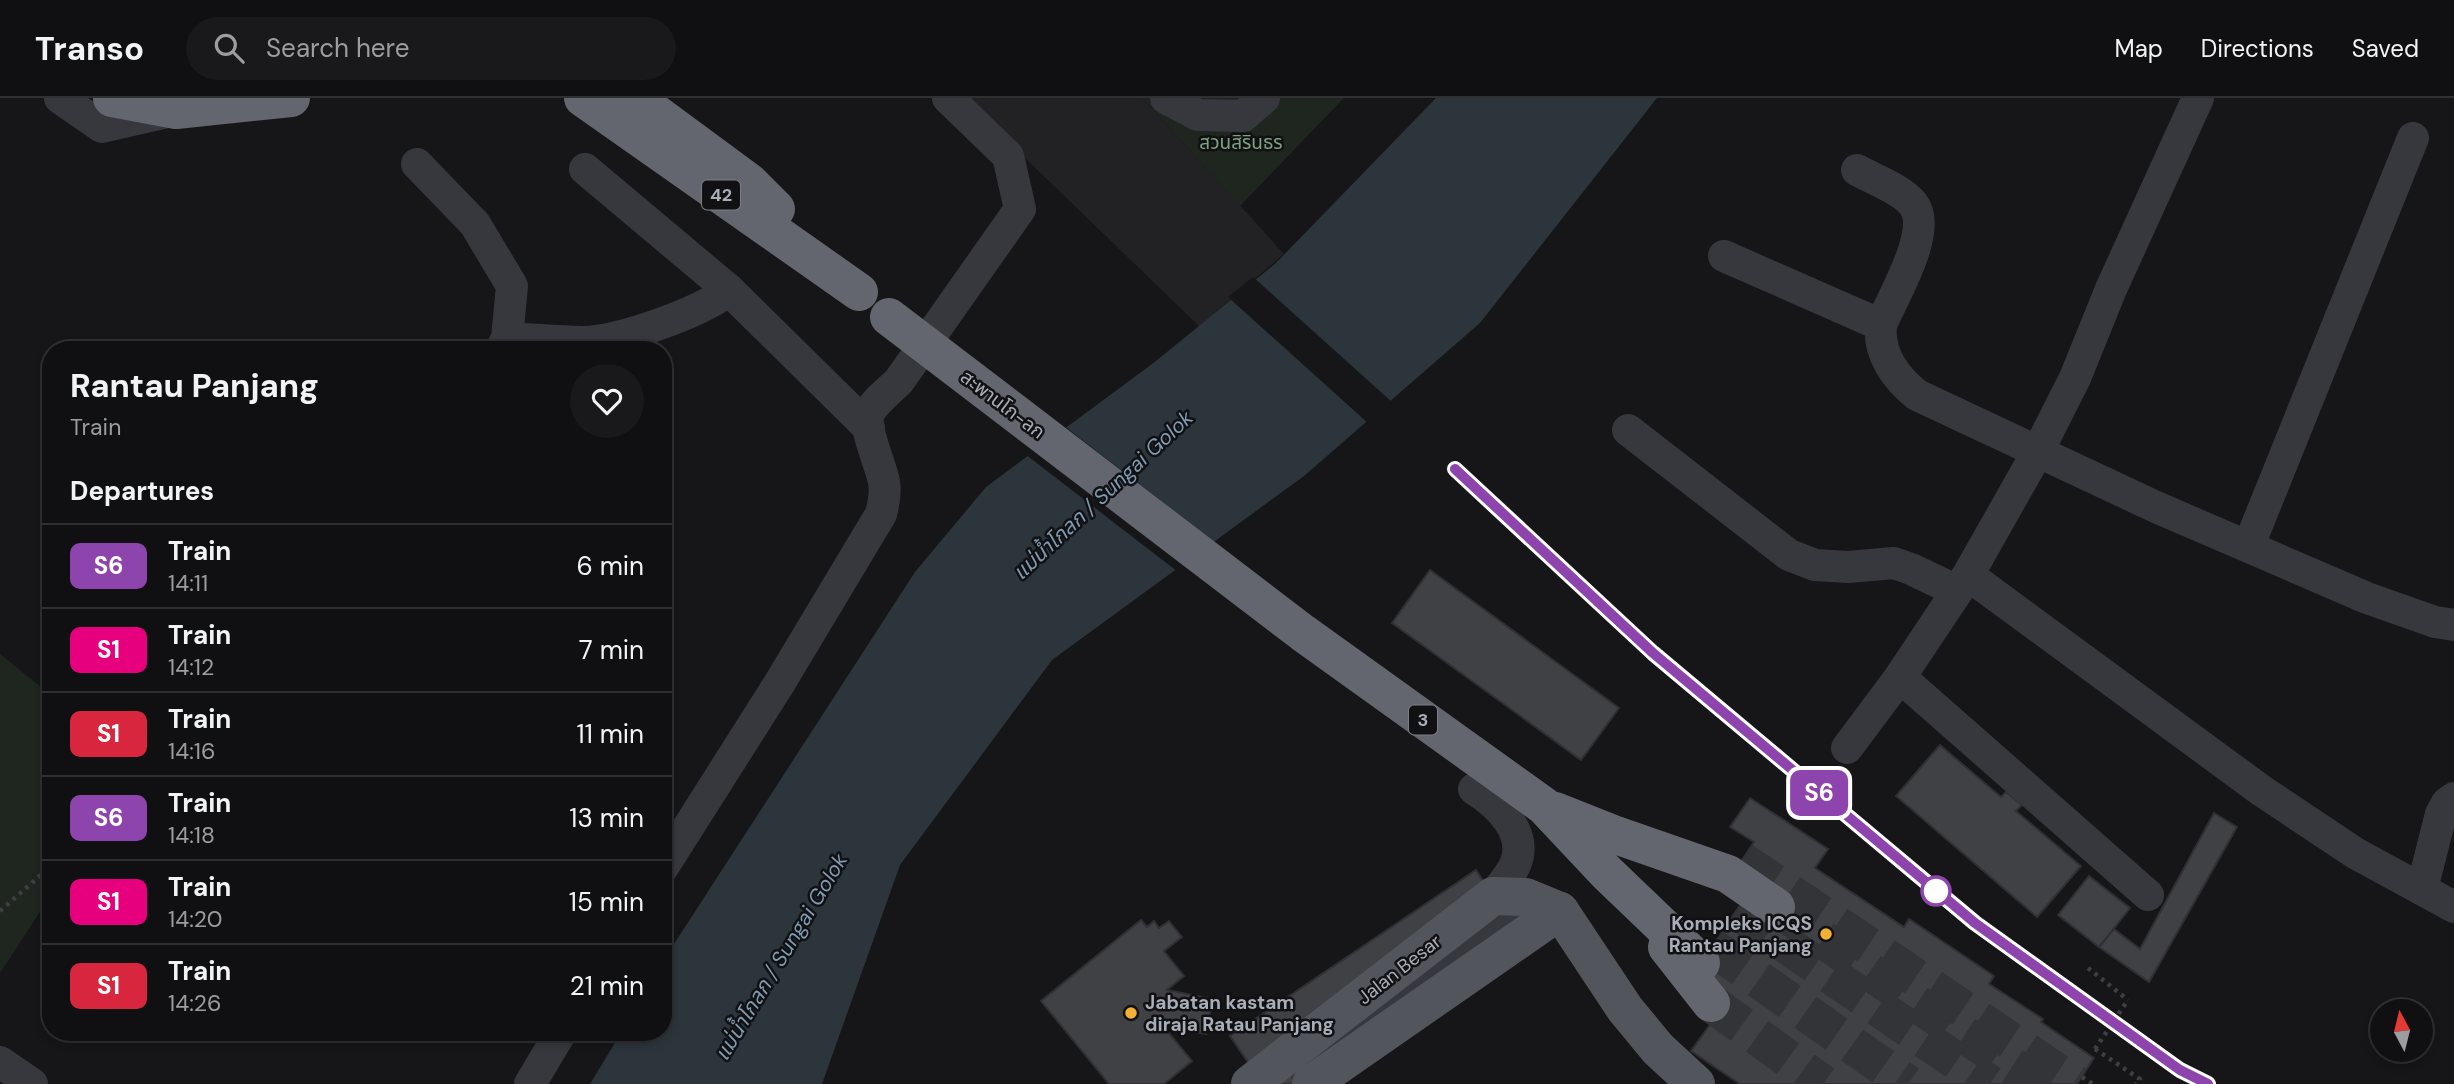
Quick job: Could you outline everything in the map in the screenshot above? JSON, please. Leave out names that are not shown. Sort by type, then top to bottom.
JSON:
[{"type":"highway","points":[[112,98],[167,104],[292,98]]},
{"type":"highway","name":"42","points":[[583,98],[859,292]]},
{"type":"highway","name":"42","points":[[635,98],[749,182],[859,292]]},
{"type":"highway","name":"สะพานโก-ลก","points":[[859,292],[1117,491]]},
{"type":"highway","name":"3","points":[[1117,491],[1303,633],[1544,806],[1617,883],[1711,1003]]},
{"type":"highway","name":"3","points":[[1544,806],[1613,835],[1728,874],[1776,907]]},
{"type":"highway","name":"3","points":[[1613,835],[1697,845],[1742,861]]},
{"type":"highway","name":"3","points":[[1613,835],[1688,878],[1737,911]]},
{"type":"highway","name":"3","points":[[1617,883],[1706,955]]},
{"type":"main road","points":[[1493,896],[1526,897],[1560,911],[1625,1009],[1658,1049],[1696,1084]]},
{"type":"main road","name":"Jalan Besar","points":[[1250,1084],[1493,896]]},
{"type":"main road","points":[[1311,1084],[1560,911]]},
{"type":"street","points":[[60,98],[102,127],[167,104]]},
{"type":"street","points":[[672,853],[881,514],[885,500],[884,482],[869,428],[869,413],[899,382],[1020,209],[1008,156],[948,98]]},
{"type":"street","points":[[1166,98],[1198,115],[1243,116],[1264,98]]},
{"type":"street","points":[[1847,748],[1963,583],[2037,453],[2075,379],[2111,289],[2197,98]]},
{"type":"street","points":[[2249,545],[2413,138]]},
{"type":"street","points":[[417,164],[475,224],[512,286],[504,341]]},
{"type":"street","points":[[586,169],[729,290],[869,428]]},
{"type":"street","points":[[1857,170],[1910,200],[1918,213],[1917,246],[1881,325],[1880,336],[1895,373],[1917,395],[2156,507],[2367,598],[2435,622],[2454,625]]},
{"type":"street","points":[[1724,256],[1881,325]]},
{"type":"street","points":[[590,341],[645,330],[716,300],[729,290]]},
{"type":"street","points":[[1628,430],[1789,555],[1815,565],[1848,567],[1894,564],[1963,583],[2262,792],[2355,853],[2454,907]]},
{"type":"street","points":[[1899,677],[2148,895]]},
{"type":"street","points":[[1474,789],[1502,810],[1515,833],[1518,853],[1514,866],[1493,896]]},
{"type":"street","points":[[2422,889],[2441,814],[2447,803],[2454,798]]},
{"type":"street","points":[[1279,1084],[1509,919],[1560,911]]},
{"type":"street","points":[[530,1084],[556,1041]]},
{"type":"street","points":[[0,1062],[32,1084]]},
{"type":"path","points":[[0,911],[42,874]]},
{"type":"path","points":[[2088,968],[2128,1000],[2095,1049],[2140,1079],[2136,1084]]},
{"type":"path","points":[[2082,1077],[2093,1084]]},
{"type":"shaded area","points":[[963,98],[1143,98],[1284,254],[1199,326]]},
{"type":"green space","name":"สวนสิรินธร","points":[[1143,98],[1344,98],[1240,206]]},
{"type":"green space","points":[[0,654],[42,688],[42,909],[0,973]]},
{"type":"water","name":"แม่น้ำโกลก / Sungai Golok","points":[[1436,98],[1657,98],[1480,323],[1304,476],[1052,660],[900,865],[822,1084],[590,1084],[616,1041],[672,1041],[672,947],[915,572],[986,487],[1156,361],[1276,263]]},
{"type":"pier","points":[[1253,277],[1393,403],[1369,424],[1228,297]]},
{"type":"pier","points":[[1063,425],[1217,544],[1178,572],[1025,454]]},
{"type":"building","points":[[1430,570],[1619,708],[1581,760],[1392,623]]},
{"type":"building","points":[[1940,745],[2001,797],[2006,792],[2022,805],[2016,811],[2081,866],[2037,917],[1896,796]]},
{"type":"building","name":"Kompleks ICQS Rantau Panjang","points":[[1750,798],[1828,849],[1815,868],[1904,927],[1909,919],[1994,976],[1989,984],[2043,1019],[2041,1022],[2094,1058],[2077,1084],[1740,1084],[1691,1051],[1711,1023],[1702,1017],[1695,973],[1744,899],[1740,863],[1754,842],[1730,827]]},
{"type":"building","points":[[2214,813],[2237,827],[2149,982],[2099,947],[2114,929],[2140,949]]},
{"type":"building","points":[[1476,870],[1493,896],[1335,1084],[1263,1084],[1230,1036]]},
{"type":"building","points":[[2089,876],[2130,908],[2099,947],[2058,915]]},
{"type":"building","name":"Jabatan kastam diraja Ratau Panjang","points":[[1141,920],[1147,927],[1154,921],[1159,928],[1169,921],[1182,937],[1164,951],[1184,976],[1167,990],[1213,999],[1206,1034],[1163,1026],[1192,1061],[1164,1084],[1109,1084],[1041,1001]]},
{"type":"tunnel","points":[[1742,861],[2075,1084]]},
{"type":"tunnel","points":[[1776,907],[2040,1084]]},
{"type":"tunnel","points":[[1737,911],[1990,1084]]},
{"type":"tunnel","points":[[1712,947],[1908,1084]]},
{"type":"tunnel","points":[[1711,1003],[1823,1084]]},
{"type":"railway","points":[[1455,469],[1653,653],[1974,923],[2180,1070],[2208,1084]]},
{"type":"train","name":"S6","points":[[1455,469],[1653,653],[1975,923],[2180,1070],[2208,1084]]},
{"type":"place","name":"Kompleks ICQS Rantau Panjang","points":[[1826,934]]},
{"type":"place","name":"Jabatan kastam diraja Ratau Panjang","points":[[1131,1013]]}]
